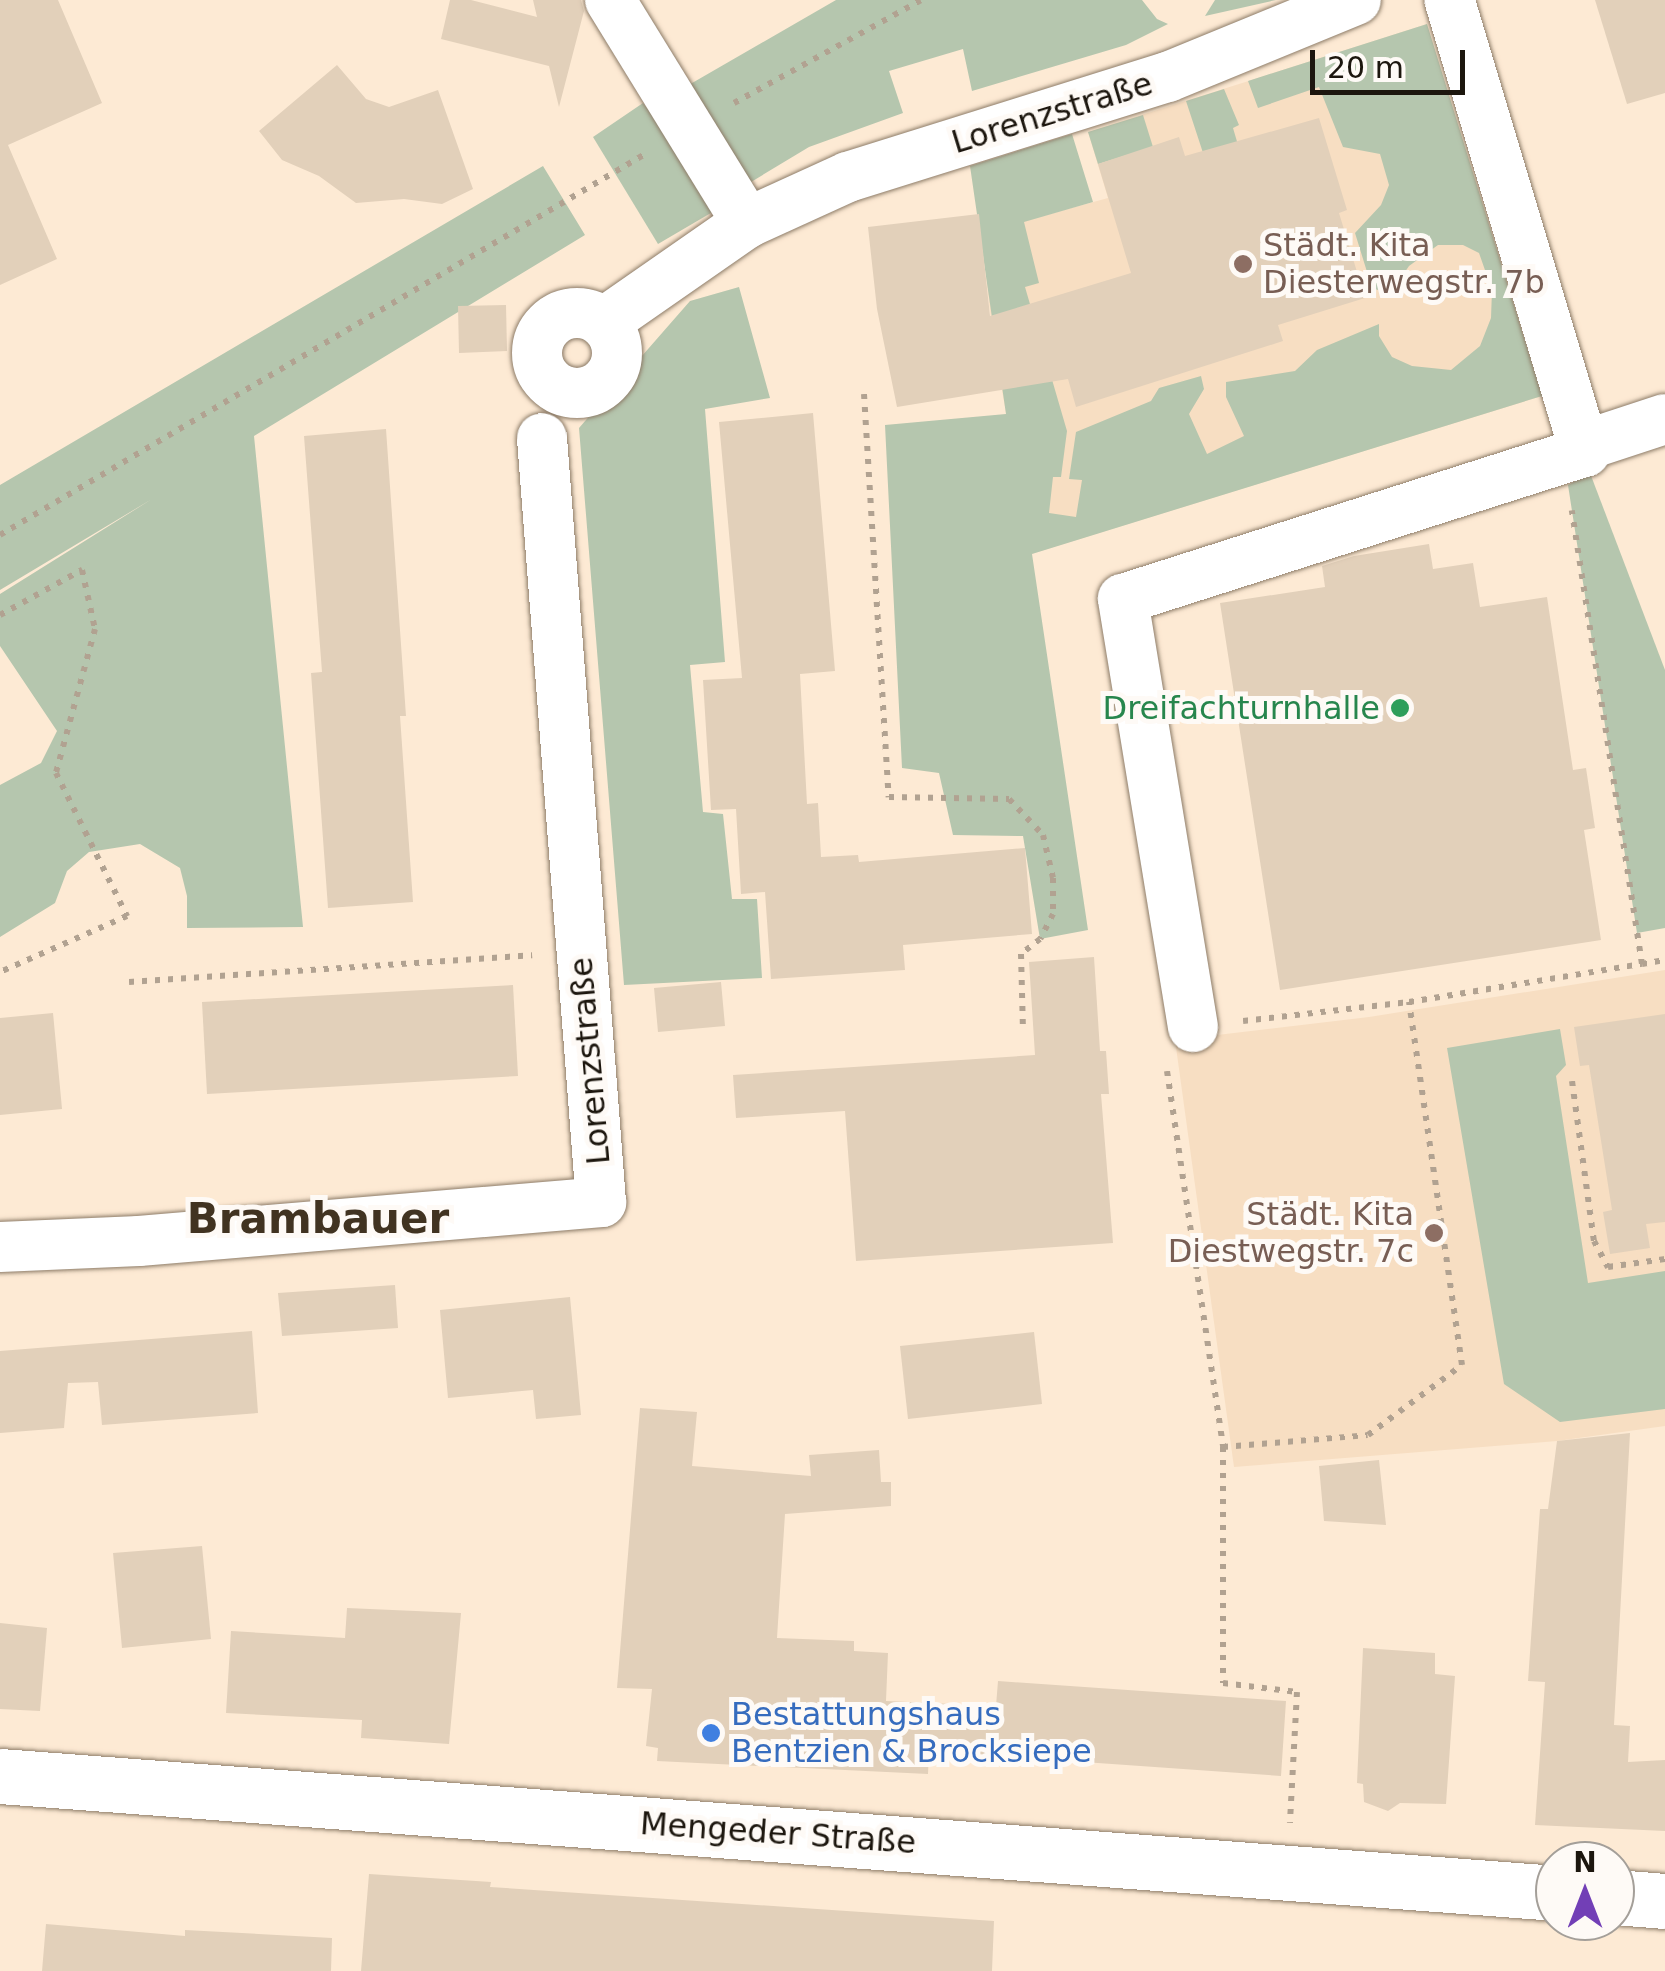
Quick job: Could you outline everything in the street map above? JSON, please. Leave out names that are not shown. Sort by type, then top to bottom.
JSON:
[{"type":"main road","name":"Mengeder Straße","points":[[0,1776],[1535,1891]]},
{"type":"main road","points":[[1635,1899],[1665,1901]]},
{"type":"street","points":[[610,0],[746,223]]},
{"type":"street","name":"Lorenzstraße","points":[[606,321],[746,223],[848,177],[1168,77],[1356,0]]},
{"type":"street","points":[[1450,0],[1574,452]]},
{"type":"street","points":[[1193,1027],[1123,600],[1665,419]]},
{"type":"street","name":"Lorenzstraße","points":[[0,1247],[138,1241],[601,1202],[542,438]]},
{"type":"path","points":[[0,536],[687,128],[921,0]]},
{"type":"path","points":[[864,394],[889,798],[1009,799],[1043,835],[1053,878],[1053,914],[1040,938],[1021,954],[1023,1030]]},
{"type":"path","points":[[1574,452],[1642,964]]},
{"type":"path","points":[[0,614],[82,570],[94,629],[56,773],[127,916],[0,972]]},
{"type":"path","points":[[130,982],[580,952]]},
{"type":"path","points":[[1287,1872],[1297,1692],[1223,1683],[1223,1448],[1161,1032],[1409,1002],[1665,960]]},
{"type":"path","points":[[1223,1448],[1368,1434],[1462,1365],[1409,1002]]},
{"type":"path","points":[[1572,1081],[1594,1241],[1608,1268],[1665,1258]]},
{"type":"shaded area","name":"Städt. Kita Diesterwegstr. 7b","points":[[1427,24],[1542,396],[1031,554],[994,345],[981,233],[1108,198],[1088,132]]},
{"type":"shaded area","name":"Städt. Kita Diestwegstr. 7c","points":[[1665,970],[1665,1426],[1557,1441],[1234,1467],[1175,1040],[1369,1017]]},
{"type":"green space","points":[[836,0],[1142,0],[1157,19],[1168,24],[1126,45],[972,91],[963,49],[889,71],[903,113],[809,147],[746,185],[680,90]]},
{"type":"green space","points":[[1215,0],[1276,0],[1205,16]]},
{"type":"green space","points":[[1427,24],[1542,396],[1032,554],[1088,930],[1040,939],[1023,836],[953,835],[939,773],[902,768],[885,425],[1006,414],[970,166],[1072,134],[1093,202],[1024,222],[1039,283],[1025,287],[1067,431],[1061,477],[1053,477],[1049,513],[1076,517],[1082,480],[1069,479],[1076,432],[1151,401],[1159,388],[1201,376],[1204,389],[1189,414],[1207,454],[1244,436],[1226,397],[1226,382],[1295,371],[1317,350],[1379,324],[1379,336],[1392,357],[1412,366],[1451,370],[1480,346],[1491,318],[1492,290],[1479,253],[1463,245],[1438,245],[1409,266],[1390,294],[1372,288],[1355,233],[1381,205],[1389,185],[1380,154],[1343,147],[1319,87],[1258,108],[1248,81]]},
{"type":"green space","points":[[1224,89],[1239,125],[1233,128],[1241,155],[1207,165],[1186,101]]},
{"type":"green space","points":[[643,103],[681,151],[716,210],[658,244],[593,137]]},
{"type":"green space","points":[[1143,115],[1153,147],[1098,164],[1088,132]]},
{"type":"green space","points":[[543,166],[585,235],[254,436],[303,927],[187,928],[187,896],[180,868],[140,844],[89,852],[67,871],[55,903],[0,937],[0,785],[41,763],[57,731],[0,646],[0,594],[152,499],[0,590],[0,485]]},
{"type":"green space","points":[[739,287],[770,398],[705,409],[725,662],[690,665],[703,812],[723,814],[732,899],[757,899],[762,978],[624,985],[579,428],[690,301]]},
{"type":"green space","points":[[1590,473],[1665,670],[1665,928],[1637,933],[1568,485]]},
{"type":"green space","points":[[1560,1029],[1566,1065],[1556,1076],[1588,1283],[1665,1271],[1665,1409],[1560,1422],[1504,1384],[1447,1048]]},
{"type":"building","points":[[0,0],[58,0],[102,103],[8,145],[57,259],[0,285]]},
{"type":"building","points":[[450,0],[471,0],[537,17],[533,0],[581,0],[584,11],[559,107],[549,66],[441,39]]},
{"type":"building","points":[[1595,0],[1665,0],[1665,93],[1627,104]]},
{"type":"building","points":[[337,65],[366,99],[389,107],[438,90],[473,189],[442,204],[404,199],[356,203],[319,176],[282,160],[259,131]]},
{"type":"building","points":[[1319,118],[1347,210],[1339,213],[1365,298],[1278,325],[1283,341],[1076,407],[1068,379],[897,407],[877,309],[868,227],[979,214],[990,316],[1131,273],[1098,164],[1179,137],[1185,156]]},
{"type":"building","points":[[506,305],[507,351],[459,353],[458,306]]},
{"type":"building","points":[[813,413],[835,671],[800,674],[807,804],[818,803],[821,857],[858,855],[859,862],[1025,848],[1032,934],[903,945],[905,970],[771,979],[765,892],[741,894],[736,809],[711,810],[703,680],[742,678],[719,422]]},
{"type":"building","points":[[386,429],[406,716],[400,716],[413,902],[328,908],[311,673],[322,672],[304,436]]},
{"type":"building","name":"Dreifachturnhalle","points":[[1429,544],[1433,569],[1473,563],[1480,607],[1547,597],[1573,770],[1586,768],[1595,828],[1584,830],[1601,940],[1280,990],[1220,603],[1325,587],[1322,566],[1354,556]]},
{"type":"building","points":[[1094,957],[1100,1051],[1106,1051],[1109,1094],[1101,1094],[1113,1243],[856,1261],[845,1111],[736,1118],[733,1075],[1035,1055],[1029,962]]},
{"type":"building","points":[[721,982],[725,1026],[658,1032],[654,988]]},
{"type":"building","points":[[513,985],[518,1076],[207,1094],[202,1002]]},
{"type":"building","points":[[53,1013],[62,1109],[0,1115],[0,1018]]},
{"type":"building","points":[[1665,1014],[1665,1222],[1646,1224],[1650,1248],[1610,1254],[1603,1212],[1612,1210],[1589,1065],[1580,1066],[1574,1027]]},
{"type":"building","points":[[395,1285],[398,1328],[282,1336],[278,1293]]},
{"type":"building","points":[[570,1297],[581,1415],[536,1419],[533,1390],[448,1398],[440,1310]]},
{"type":"building","points":[[252,1331],[258,1413],[102,1425],[98,1382],[68,1383],[64,1428],[0,1433],[0,1351]]},
{"type":"building","points":[[1034,1332],[1042,1404],[908,1419],[900,1346]]},
{"type":"building","points":[[640,1408],[697,1412],[692,1466],[811,1476],[809,1455],[879,1450],[881,1482],[891,1482],[891,1506],[785,1514],[777,1638],[854,1641],[854,1651],[888,1653],[886,1701],[996,1706],[998,1681],[1286,1701],[1281,1776],[929,1751],[928,1774],[657,1761],[658,1748],[646,1746],[652,1689],[617,1688]]},
{"type":"building","points":[[1630,1433],[1614,1725],[1630,1726],[1628,1762],[1665,1760],[1665,1831],[1535,1825],[1545,1682],[1528,1681],[1540,1509],[1548,1509],[1557,1441]]},
{"type":"building","points":[[1379,1460],[1386,1525],[1324,1521],[1319,1466]]},
{"type":"building","points":[[202,1546],[211,1639],[122,1648],[113,1553]]},
{"type":"building","points":[[347,1608],[461,1613],[449,1744],[361,1738],[362,1720],[226,1713],[231,1631],[345,1638]]},
{"type":"building","points":[[0,1623],[47,1628],[40,1711],[0,1709]]},
{"type":"building","points":[[1363,1648],[1435,1653],[1435,1674],[1455,1676],[1446,1804],[1400,1803],[1388,1811],[1364,1802],[1363,1784],[1357,1783]]},
{"type":"building","points":[[369,1874],[491,1882],[490,1887],[994,1921],[992,1971],[361,1971]]},
{"type":"building","points":[[46,1924],[185,1936],[185,1930],[332,1938],[331,1971],[42,1971]]},
{"type":"place","name":"Städt. Kita Diesterwegstr. 7b","points":[[1243,264]]},
{"type":"place","name":"Dreifachturnhalle","points":[[1400,708]]},
{"type":"place","name":"Städt. Kita Diestwegstr. 7c","points":[[1434,1233]]},
{"type":"place","name":"Bestattungshaus Bentzien & Brocksiepe","points":[[711,1733]]},
{"type":"district","name":"Brambauer","points":[[318,1219]]}]
